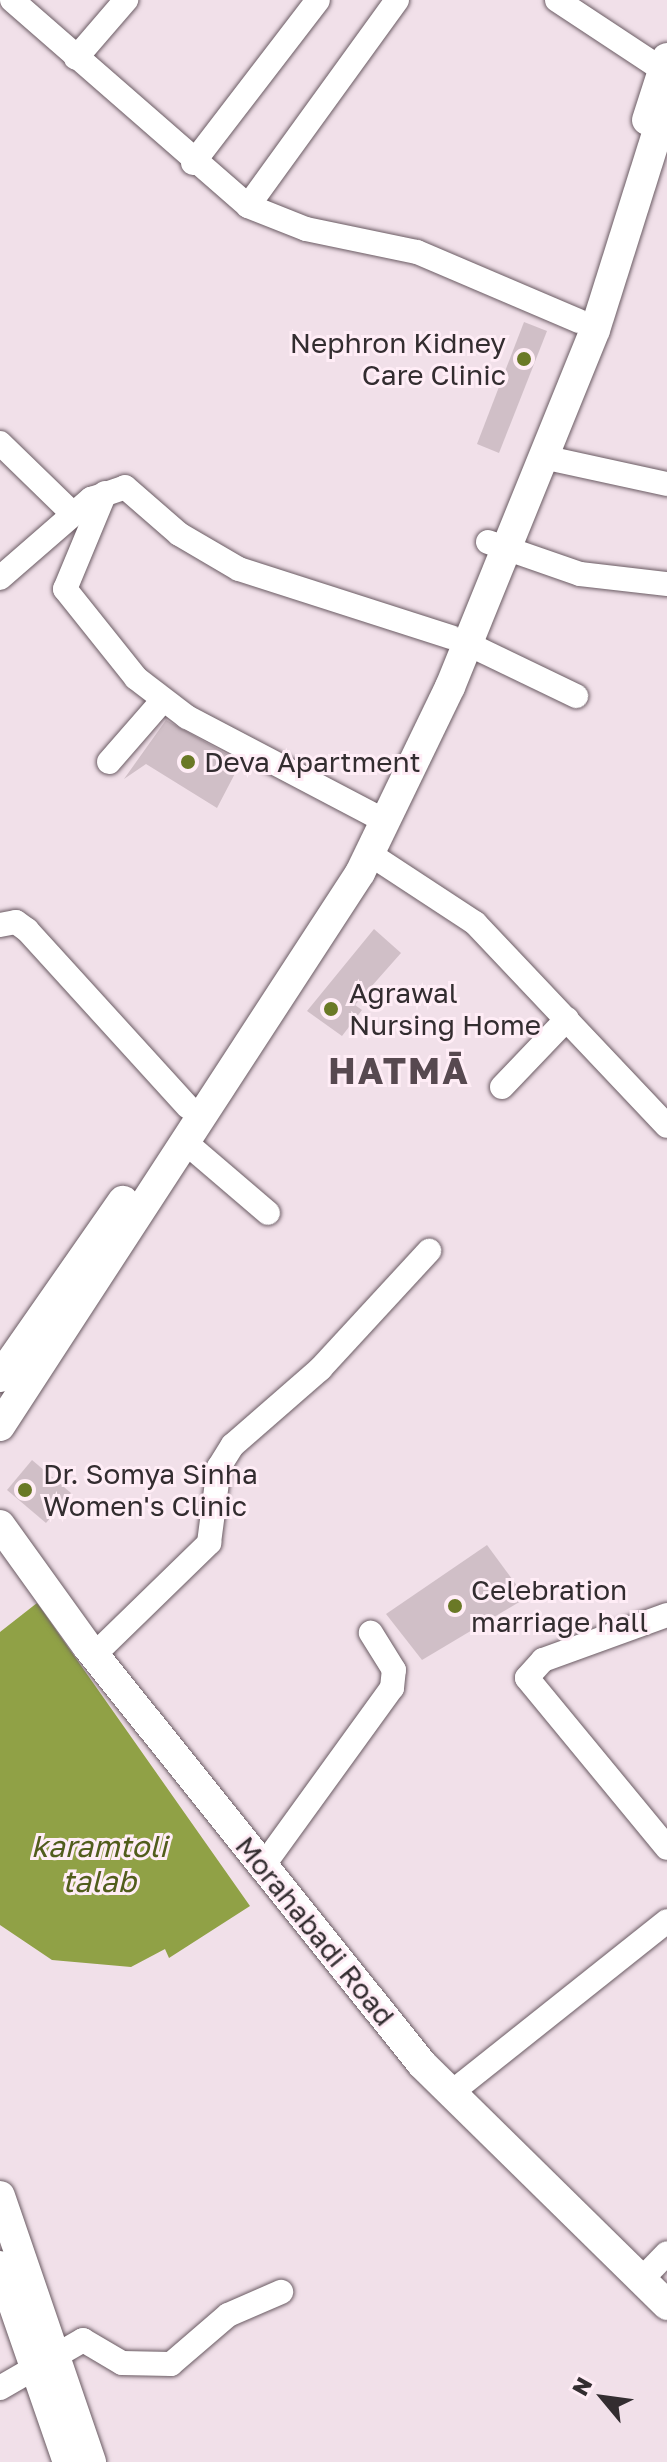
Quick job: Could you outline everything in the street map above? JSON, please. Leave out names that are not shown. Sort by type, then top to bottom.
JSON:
[{"type":"main road","points":[[0,1426],[370,854],[497,545],[579,321],[665,64]]},
{"type":"main road","points":[[497,545],[543,457],[595,330],[667,101]]},
{"type":"main road","points":[[0,1377],[188,1107],[349,867],[459,640]]},
{"type":"main road","name":"Morahabadi Road","points":[[3,1533],[94,1655],[451,2093],[667,2305]]},
{"type":"main road","points":[[0,2196],[44,2358],[68,2462]]},
{"type":"main road","points":[[0,2266],[91,2462]]},
{"type":"street","points":[[12,0],[193,163],[248,206],[306,229],[417,252],[579,321]]},
{"type":"street","points":[[76,58],[126,0]]},
{"type":"street","points":[[193,163],[318,0]]},
{"type":"street","points":[[248,206],[397,0]]},
{"type":"street","points":[[557,0],[665,64]]},
{"type":"street","points":[[0,443],[73,514]]},
{"type":"street","points":[[543,457],[667,484]]},
{"type":"street","points":[[0,578],[73,514],[106,491],[125,487],[140,495],[179,534],[239,569],[459,640],[576,696]]},
{"type":"street","points":[[106,491],[65,589],[163,700],[374,815]]},
{"type":"street","points":[[497,545],[580,574],[667,584]]},
{"type":"street","points":[[109,762],[163,700]]},
{"type":"street","points":[[370,854],[475,923],[667,1126]]},
{"type":"street","points":[[0,925],[16,922],[27,930],[188,1107]]},
{"type":"street","points":[[502,1087],[567,1019]]},
{"type":"street","points":[[185,1142],[268,1213]]},
{"type":"street","points":[[94,1655],[209,1543],[224,1456],[320,1369],[429,1251]]},
{"type":"street","points":[[667,1615],[543,1660],[527,1678],[667,1848]]},
{"type":"street","points":[[263,1866],[392,1688],[394,1670],[371,1633]]},
{"type":"street","points":[[451,2093],[667,1921]]},
{"type":"street","points":[[641,2280],[667,2253]]},
{"type":"street","points":[[0,2388],[44,2358],[83,2340],[122,2363],[171,2364],[228,2315],[281,2292]]},
{"type":"water","name":"karamtoli talab","points":[[37,1603],[250,1906],[169,1958],[165,1949],[131,1967],[52,1960],[0,1925],[0,1632]]},
{"type":"building","points":[[524,322],[547,331],[499,453],[477,444]]},
{"type":"building","name":"Deva Apartment","points":[[166,720],[241,762],[217,808],[146,764],[124,779]]},
{"type":"building","points":[[374,929],[401,953],[355,1005],[362,1010],[342,1036],[307,1011]]},
{"type":"building","points":[[32,1460],[71,1493],[46,1523],[7,1490]]},
{"type":"building","name":"Celebration marriage hall","points":[[487,1545],[526,1598],[422,1660],[386,1614]]},
{"type":"place","name":"Nephron Kidney Care Clinic","points":[[524,359]]},
{"type":"place","name":"Deva Apartment","points":[[188,762]]},
{"type":"place","name":"Agrawal Nursing Home","points":[[331,1009]]},
{"type":"place","name":"Dr. Somya Sinha Women's Clinic","points":[[25,1490]]},
{"type":"place","name":"Celebration marriage hall","points":[[455,1606]]},
{"type":"district","name":"HATMĀ","points":[[399,1071]]}]
